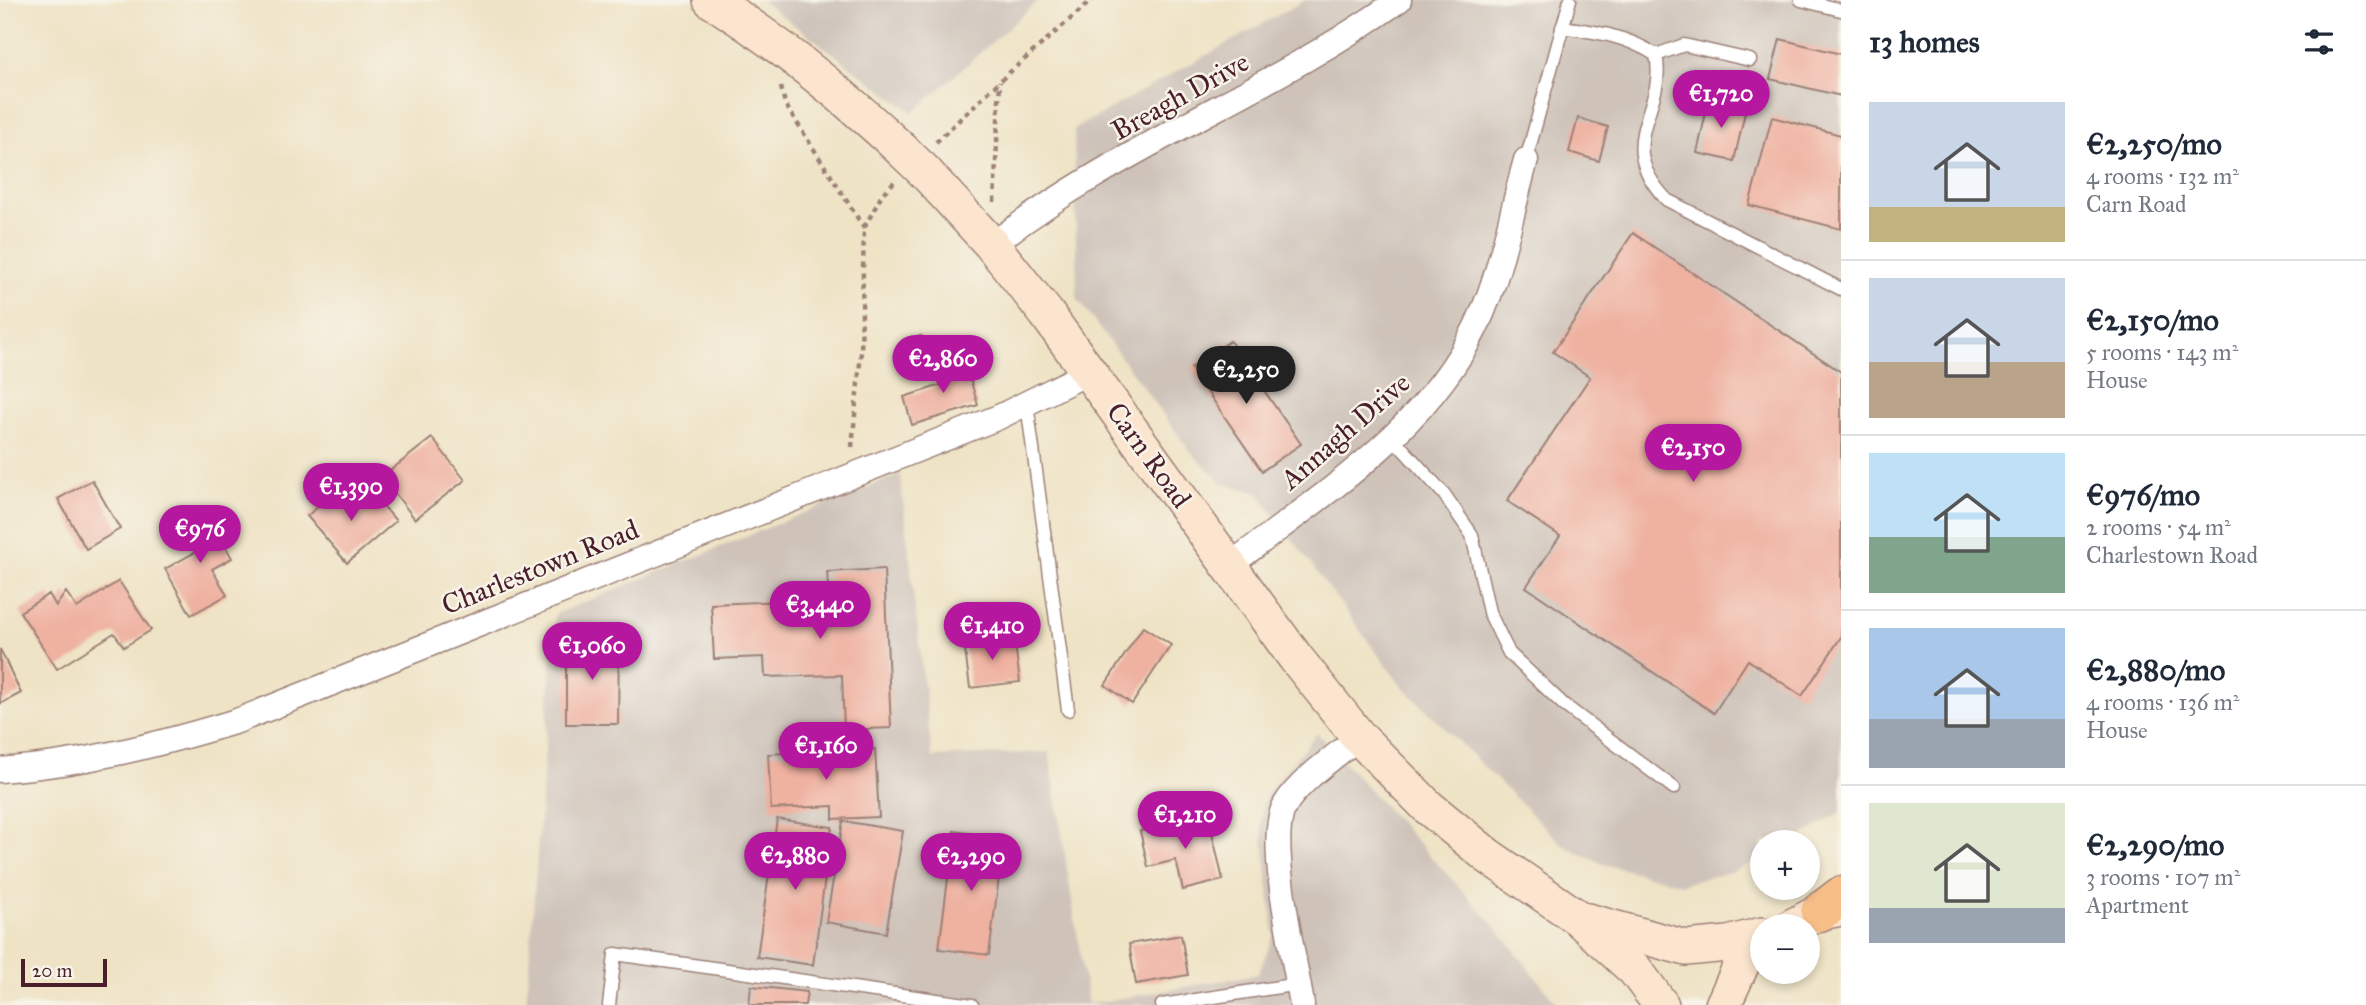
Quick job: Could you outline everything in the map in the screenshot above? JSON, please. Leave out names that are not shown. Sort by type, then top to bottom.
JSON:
[{"type":"main road","name":"Carn Road","points":[[711,0],[768,36],[854,105],[914,162],[992,245],[1089,372],[1295,657],[1359,737],[1428,807],[1488,856],[1578,918],[1634,970],[1661,1005]]},
{"type":"main road","name":"Carn Road","points":[[1578,918],[1640,938],[1686,948],[1728,944],[1750,938]]},
{"type":"main road","points":[[1723,1005],[1744,959],[1750,955]]},
{"type":"street","name":"Breagh Drive","points":[[992,245],[1055,200],[1309,58],[1399,0]]},
{"type":"street","name":"Annagh Drive","points":[[1229,566],[1392,437],[1441,386],[1469,341],[1489,292],[1526,160]]},
{"type":"street","name":"Charlestown Road","points":[[0,770],[96,760],[156,746],[237,721],[1027,404],[1089,372]]},
{"type":"street","points":[[1301,994],[1278,852],[1280,815],[1294,793],[1359,737]]},
{"type":"lane","points":[[1526,160],[1570,0]]},
{"type":"lane","points":[[1801,0],[1841,10]]},
{"type":"lane","points":[[1562,27],[1615,35],[1640,44],[1656,55],[1659,69],[1642,141],[1647,177],[1654,187],[1683,210],[1841,289]]},
{"type":"lane","points":[[1656,55],[1684,45],[1750,60]]},
{"type":"lane","points":[[1027,404],[1068,710]]},
{"type":"lane","points":[[1392,437],[1444,494],[1472,535],[1489,612],[1508,653],[1564,705],[1674,788]]},
{"type":"lane","points":[[609,1005],[615,954],[972,1005]]},
{"type":"lane","points":[[1162,1005],[1301,994]]},
{"type":"path","points":[[768,36],[785,104],[864,228]]},
{"type":"path","points":[[992,245],[1000,79]]},
{"type":"shaded area","points":[[761,0],[1039,0],[913,113]]},
{"type":"shaded area","points":[[1305,0],[1841,0],[1841,812],[1812,830],[1750,830],[1750,864],[1731,872],[1681,884],[1603,864],[1564,846],[1400,684],[1258,493],[1222,483],[1190,451],[1077,298],[1074,129]]},
{"type":"shaded area","points":[[900,474],[932,757],[1049,752],[1088,1004],[1258,974],[1274,935],[1261,820],[1266,795],[1317,733],[1494,925],[1558,1005],[526,1005],[555,614]]},
{"type":"building","points":[[1780,39],[1841,54],[1841,96],[1770,79]]},
{"type":"building","points":[[1709,99],[1746,108],[1734,161],[1697,153]]},
{"type":"building","points":[[1772,117],[1841,135],[1841,229],[1749,205]]},
{"type":"building","points":[[1578,118],[1608,127],[1599,161],[1569,152]]},
{"type":"building","points":[[1633,233],[1841,372],[1841,637],[1802,696],[1748,660],[1714,713],[1526,587],[1560,536],[1507,501],[1590,377],[1553,352]]},
{"type":"building","points":[[921,336],[927,371],[909,374],[903,340]]},
{"type":"building","points":[[1230,341],[1301,444],[1262,471],[1191,368]]},
{"type":"building","points":[[964,359],[978,405],[912,425],[904,397],[944,384],[938,366]]},
{"type":"building","points":[[432,438],[465,480],[415,519],[382,477]]},
{"type":"building","points":[[92,480],[120,529],[86,549],[58,499]]},
{"type":"building","points":[[369,489],[396,521],[347,563],[307,516],[336,491],[349,506]]},
{"type":"building","points":[[205,509],[232,558],[212,569],[227,595],[191,615],[165,569],[199,550],[183,521]]},
{"type":"building","points":[[884,569],[891,728],[844,730],[842,675],[765,677],[764,657],[714,659],[711,604],[829,599],[827,572]]},
{"type":"building","points":[[119,581],[151,630],[124,647],[114,633],[57,669],[20,612],[49,594],[56,606],[66,592],[77,608]]},
{"type":"building","points":[[1143,627],[1171,645],[1132,704],[1105,685]]},
{"type":"building","points":[[1014,636],[1020,682],[970,688],[964,642]]},
{"type":"building","points":[[566,641],[619,641],[618,724],[566,724]]},
{"type":"building","points":[[0,649],[21,693],[0,704]]},
{"type":"building","points":[[875,749],[879,817],[833,819],[833,806],[771,809],[768,754]]},
{"type":"building","points":[[1208,815],[1223,880],[1183,890],[1176,860],[1148,867],[1140,831]]},
{"type":"building","points":[[777,819],[832,827],[813,965],[757,957]]},
{"type":"building","points":[[843,821],[903,831],[886,933],[826,922]]},
{"type":"building","points":[[954,831],[1004,838],[989,955],[939,949]]},
{"type":"building","points":[[1181,935],[1188,975],[1136,984],[1129,944]]},
{"type":"building","points":[[751,986],[807,992],[805,1005],[749,1005]]}]
